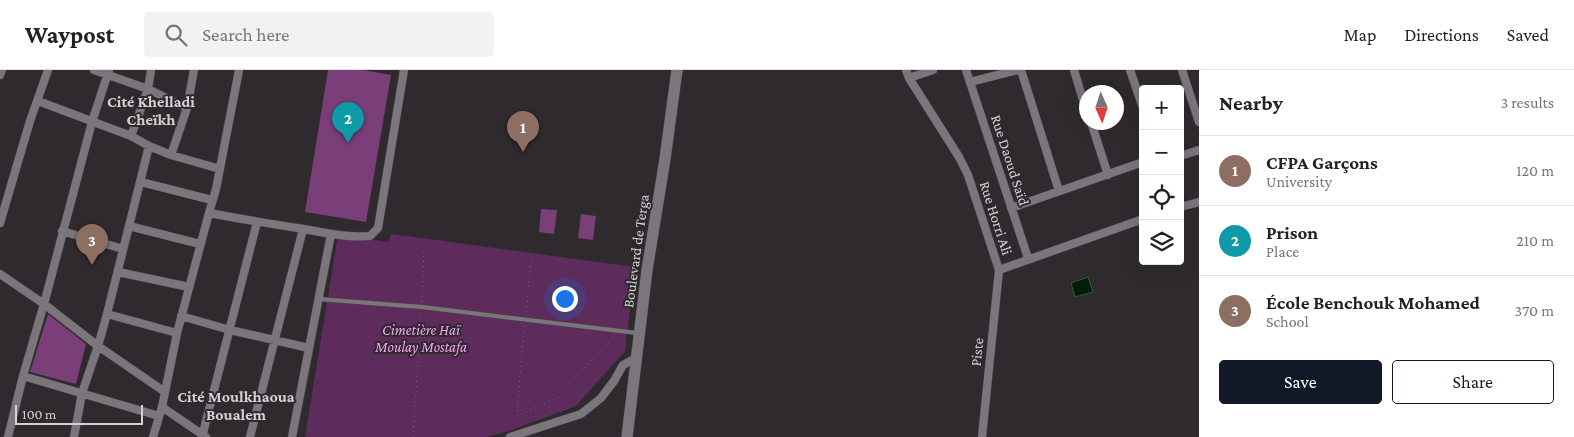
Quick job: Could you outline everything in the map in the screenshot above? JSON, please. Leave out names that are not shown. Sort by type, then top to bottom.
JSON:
[{"type":"main road","name":"Boulevard de Terga","points":[[627,437],[647,270],[678,70]]},
{"type":"street","points":[[0,75],[2,70]]},
{"type":"street","points":[[0,223],[30,121],[48,70]]},
{"type":"street","points":[[94,70],[109,72],[186,108]]},
{"type":"street","points":[[131,136],[148,89],[152,70]]},
{"type":"street","points":[[171,155],[186,108],[194,70]]},
{"type":"street","points":[[153,437],[162,407],[181,316],[220,169],[239,70]]},
{"type":"street","points":[[209,213],[331,234],[370,236],[378,228],[404,70]]},
{"type":"street","points":[[907,74],[933,70]]},
{"type":"street","name":"Rue Daoud Saïd","points":[[966,70],[1028,258]]},
{"type":"street","points":[[970,82],[1019,70],[1059,190]]},
{"type":"street","points":[[1074,70],[1079,87]]},
{"type":"street","points":[[1130,70],[1139,96]]},
{"type":"street","points":[[1182,70],[1196,106],[1199,122]]},
{"type":"street","points":[[8,437],[92,122],[109,72]]},
{"type":"street","name":"Rue Horri Ali","points":[[907,74],[968,175],[999,270],[1028,258],[1140,220]]},
{"type":"street","points":[[38,101],[131,136],[171,155],[220,169]]},
{"type":"street","points":[[1094,130],[1108,175]]},
{"type":"street","points":[[74,437],[82,393],[107,314],[150,146]]},
{"type":"street","points":[[1184,155],[1199,150]]},
{"type":"street","points":[[1011,208],[1139,163]]},
{"type":"street","points":[[141,182],[212,200]]},
{"type":"street","points":[[1184,206],[1199,202]]},
{"type":"street","points":[[162,407],[204,436],[257,222]]},
{"type":"street","points":[[128,226],[200,244]]},
{"type":"street","points":[[250,437],[303,229]]},
{"type":"street","points":[[62,232],[123,249]]},
{"type":"street","points":[[292,437],[331,234]]},
{"type":"street","name":"Piste","points":[[982,437],[999,270]]},
{"type":"street","points":[[118,272],[189,287]]},
{"type":"street","points":[[0,274],[44,304],[98,346],[165,392]]},
{"type":"street","points":[[107,314],[177,332]]},
{"type":"street","points":[[181,316],[230,330],[309,348]]},
{"type":"street","points":[[510,437],[582,414],[601,398],[623,365],[636,358]]},
{"type":"street","points":[[23,376],[159,416]]},
{"type":"lane","points":[[318,299],[422,307],[640,333]]},
{"type":"path","points":[[413,437],[424,248]]},
{"type":"path","points":[[531,261],[517,416],[558,398],[619,330]]},
{"type":"green space","name":"Cimetière Haï Moulay Mostafa","points":[[391,234],[635,267],[625,351],[576,406],[509,431],[486,437],[305,437],[338,235],[388,242]]},
{"type":"shaded area","points":[[1088,277],[1093,292],[1075,297],[1071,283]]},
{"type":"building","points":[[328,70],[363,70],[391,75],[366,222],[305,212]]},
{"type":"building","points":[[541,209],[557,210],[554,234],[539,232]]},
{"type":"building","points":[[581,214],[596,216],[593,240],[578,238]]},
{"type":"building","points":[[48,314],[86,344],[76,384],[30,372]]},
{"type":"place","name":"Prison","points":[[348,143]]},
{"type":"place","name":"CFPA Garçons","points":[[523,152]]},
{"type":"place","name":"École Benchouk Mohamed","points":[[92,265]]},
{"type":"district","name":"Cité Khelladi Cheïkh","points":[[151,110]]},
{"type":"district","name":"Cité Moulkhaoua Boualem","points":[[236,405]]}]
